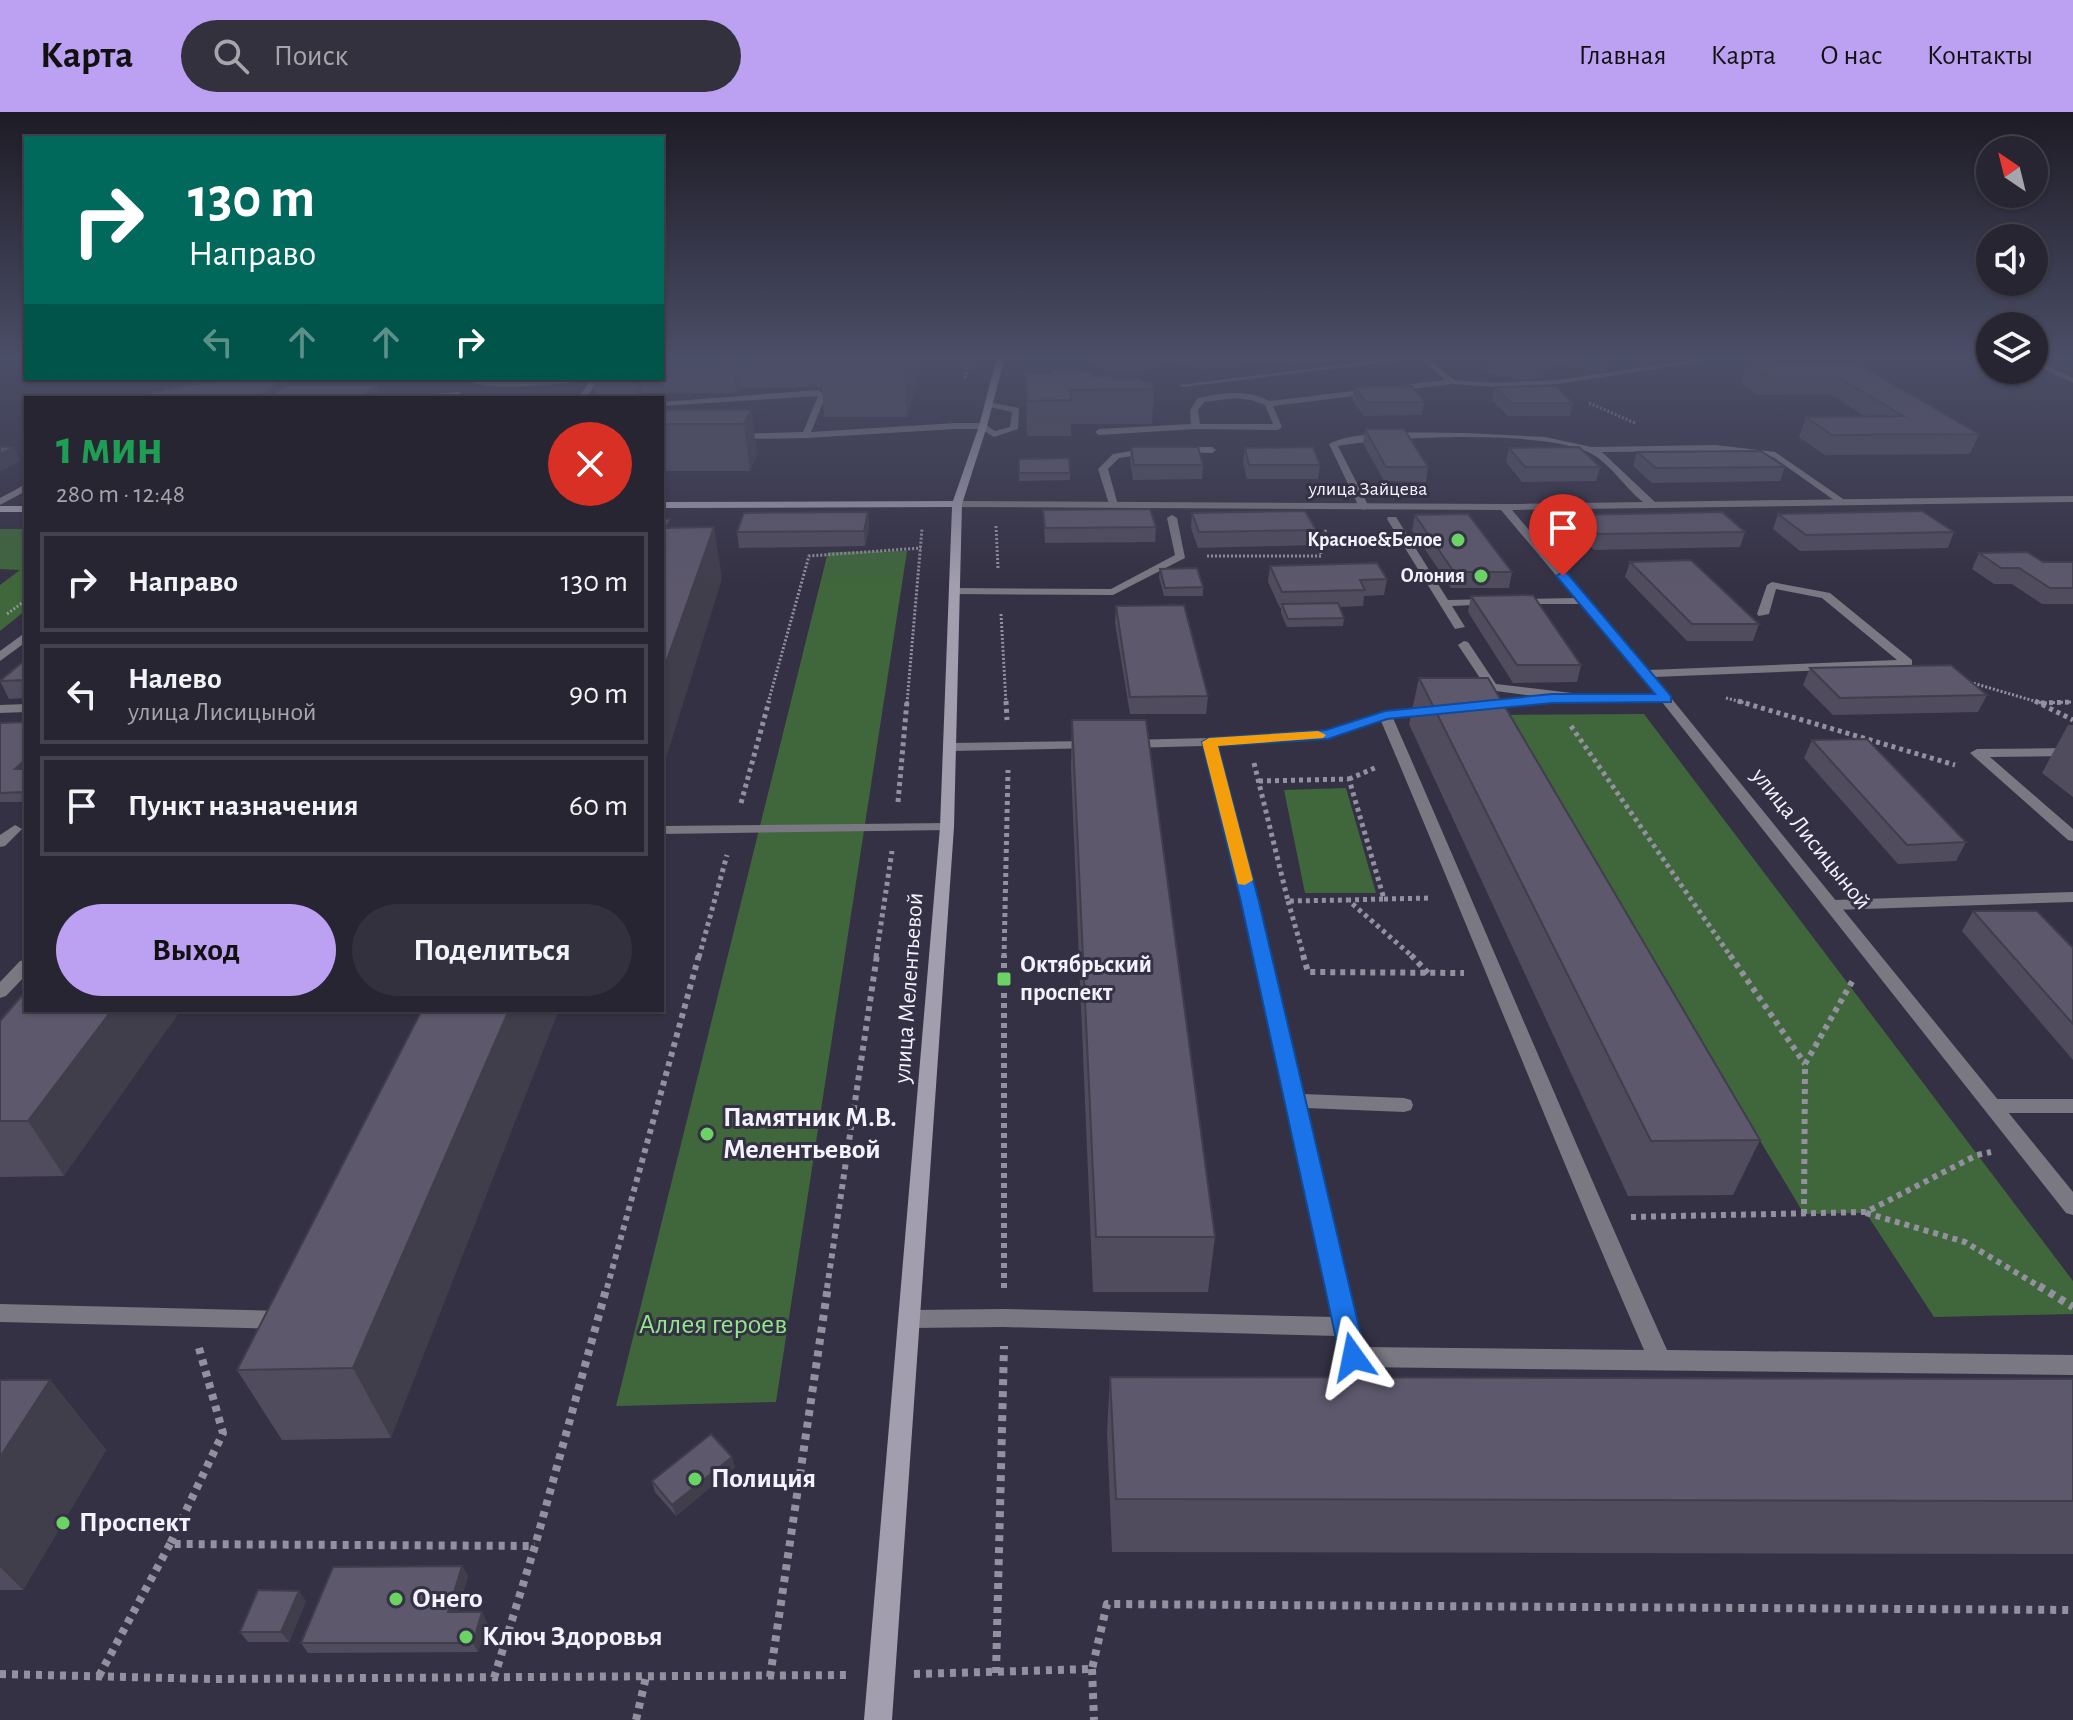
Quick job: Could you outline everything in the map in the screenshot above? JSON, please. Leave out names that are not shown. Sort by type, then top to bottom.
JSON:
[{"type":"main road","name":"улица Мелентьевой","points":[[878,1720],[947,827],[957,504],[980,435]]},
{"type":"main road","name":"улица Зайцева","points":[[664,505],[957,504]]},
{"type":"main road","points":[[0,509],[24,509]]},
{"type":"street","points":[[720,436],[803,435]]},
{"type":"street","points":[[1364,507],[1333,444],[1356,437],[1453,435]]},
{"type":"street","points":[[1456,435],[1558,442],[1592,450],[1716,448],[1775,455],[1841,501]]},
{"type":"street","points":[[1113,505],[1103,469],[1116,456],[1162,450],[1212,450]]},
{"type":"street","points":[[1592,450],[1653,505]]},
{"type":"street","points":[[0,502],[24,488]]},
{"type":"street","name":"улица Зайцева","points":[[957,504],[1504,507],[2073,499]]},
{"type":"street","name":"улица Лисицыной","points":[[1504,507],[1646,674],[1834,905],[2073,1207]]},
{"type":"street","points":[[955,591],[1113,592],[1181,556],[1172,518]]},
{"type":"street","points":[[1392,519],[1459,627]]},
{"type":"street","points":[[1763,614],[1772,585],[1826,595],[1908,663]]},
{"type":"street","points":[[1444,603],[1583,601]]},
{"type":"street","points":[[0,657],[24,638]]},
{"type":"street","points":[[1464,645],[1492,687],[1588,699]]},
{"type":"street","points":[[1646,674],[1908,663]]},
{"type":"street","points":[[1461,708],[1552,699],[1666,699]]},
{"type":"street","points":[[0,709],[24,708]]},
{"type":"street","points":[[951,747],[1248,741],[1328,734],[1385,715],[1446,709]]},
{"type":"street","points":[[1385,715],[1660,1360]]},
{"type":"street","points":[[1209,742],[1250,902],[1353,1357],[2073,1365]]},
{"type":"street","points":[[2073,752],[1977,753],[2073,837]]},
{"type":"street","points":[[664,830],[947,827]]},
{"type":"street","points":[[0,843],[15,829]]},
{"type":"street","points":[[1834,905],[2073,897]]},
{"type":"street","points":[[0,992],[24,967]]},
{"type":"street","points":[[1295,1101],[1404,1105]]},
{"type":"street","points":[[1995,1106],[2073,1106]]},
{"type":"street","points":[[0,1313],[286,1320],[293,1306]]},
{"type":"street","points":[[911,1319],[1004,1318],[1347,1327]]},
{"type":"path","points":[[1181,556],[1321,556],[1320,540],[1333,519]]},
{"type":"path","points":[[0,1674],[211,1679],[770,1677],[896,828],[921,548],[922,527],[913,522]]},
{"type":"path","points":[[494,1678],[535,1546],[809,556],[921,548]]},
{"type":"path","points":[[0,620],[24,602]]},
{"type":"path","points":[[1908,663],[2040,703],[2073,720]]},
{"type":"path","points":[[1721,696],[2009,781]]},
{"type":"path","points":[[1552,699],[1805,1064]]},
{"type":"path","points":[[2040,703],[2073,702]]},
{"type":"path","points":[[1248,741],[1308,972],[1497,974]]},
{"type":"path","points":[[1259,781],[1349,779],[1384,899]]},
{"type":"path","points":[[1250,902],[1463,897]]},
{"type":"path","points":[[1348,900],[1391,935],[1428,973]]},
{"type":"path","points":[[1804,1214],[1805,1064],[1870,950]]},
{"type":"path","points":[[1866,1212],[1977,1155],[2024,1144]]},
{"type":"path","points":[[1598,1218],[1866,1212],[1965,1242],[2073,1307]]},
{"type":"path","points":[[99,1676],[170,1544],[223,1433],[191,1319]]},
{"type":"path","points":[[170,1544],[535,1546]]},
{"type":"path","points":[[1094,1720],[1092,1669],[1107,1604],[2073,1610]]},
{"type":"path","points":[[996,1673],[1092,1669]]},
{"type":"path","points":[[636,1720],[646,1677]]},
{"type":"green space","points":[[0,529],[24,529],[24,612],[0,631],[0,585],[20,570],[0,569]]},
{"type":"green space","name":"Аллея героев","points":[[907,551],[776,1402],[616,1406],[828,552]]},
{"type":"green space","points":[[1644,714],[2073,1281],[2073,1314],[1934,1317],[1866,1213],[1804,1214],[1505,715]]},
{"type":"green space","points":[[1346,788],[1376,893],[1305,893],[1284,790]]},
{"type":"building","points":[[1368,435],[1408,435],[1428,467],[1386,467]]},
{"type":"building","points":[[0,447],[14,447],[0,454]]},
{"type":"building","points":[[1131,447],[1198,447],[1203,465],[1134,465]]},
{"type":"building","points":[[1313,447],[1320,465],[1249,465],[1245,448]]},
{"type":"building","points":[[1579,447],[1600,467],[1525,467],[1509,448]]},
{"type":"building","points":[[1761,451],[1785,467],[1656,468],[1637,452]]},
{"type":"building","points":[[1069,458],[1070,473],[1019,473],[1019,459]]},
{"type":"building","points":[[1150,509],[1156,527],[1045,528],[1043,510]]},
{"type":"building","points":[[1305,511],[1316,530],[1199,532],[1192,513]]},
{"type":"building","points":[[1922,511],[1954,532],[1806,535],[1778,514]]},
{"type":"building","points":[[868,512],[864,531],[737,532],[744,513]]},
{"type":"building","points":[[1722,512],[1745,532],[1598,534],[1579,515]]},
{"type":"building","points":[[1468,514],[1512,572],[1454,572],[1415,515]]},
{"type":"building","points":[[714,527],[664,668],[664,528]]},
{"type":"building","points":[[2027,552],[2043,562],[2073,562],[2073,588],[2050,588],[2019,568],[2001,568],[1979,553]]},
{"type":"building","points":[[1691,560],[1759,624],[1692,624],[1630,562]]},
{"type":"building","points":[[1377,563],[1387,579],[1360,580],[1365,590],[1282,592],[1270,566]]},
{"type":"building","points":[[1197,568],[1203,587],[1165,588],[1160,569]]},
{"type":"building","points":[[1533,595],[1581,665],[1517,665],[1471,596]]},
{"type":"building","points":[[1338,603],[1344,618],[1288,619],[1282,604]]},
{"type":"building","points":[[1184,605],[1208,696],[1130,697],[1116,606]]},
{"type":"building","points":[[24,661],[24,680],[0,681]]},
{"type":"building","points":[[1951,665],[1987,695],[1840,698],[1810,668]]},
{"type":"building","points":[[1419,678],[1488,678],[1760,1140],[1651,1141]]},
{"type":"building","points":[[1072,720],[1146,720],[1215,1237],[1096,1237]]},
{"type":"building","points":[[24,722],[24,761],[15,769],[24,769],[24,792],[0,793],[0,723]]},
{"type":"building","points":[[1867,739],[1966,842],[1907,845],[1812,740]]},
{"type":"building","points":[[1973,911],[2037,911],[2073,948],[2073,1024]]},
{"type":"building","points":[[24,993],[24,1012],[110,1012],[28,1121],[0,1121],[0,1021]]},
{"type":"building","points":[[421,1012],[508,1012],[353,1368],[237,1370]]},
{"type":"building","points":[[1110,1377],[2073,1379],[2073,1501],[1116,1499]]},
{"type":"building","points":[[0,1380],[50,1380],[0,1457]]},
{"type":"building","name":"Полиция","points":[[711,1434],[732,1457],[672,1505],[652,1481]]},
{"type":"building","name":"Онего","points":[[462,1566],[448,1612],[482,1612],[473,1643],[301,1643],[333,1567]]},
{"type":"building","points":[[258,1590],[299,1591],[281,1632],[240,1632]]},
{"type":"slow traffic","points":[[1245,880],[1209,742],[1318,735]]},
{"type":"place","name":"Красное&Белое","points":[[1458,540]]},
{"type":"place","name":"Олония","points":[[1481,576]]},
{"type":"place","name":"Октябрьский проспект","points":[[1004,979]]},
{"type":"place","name":"Памятник М.В. Мелентьевой","points":[[707,1134]]},
{"type":"place","name":"Полиция","points":[[695,1479]]},
{"type":"place","name":"Проспект","points":[[63,1523]]},
{"type":"place","name":"Онего","points":[[396,1599]]},
{"type":"place","name":"Ключ Здоровья","points":[[466,1637]]},
{"type":"route","points":[[1353,1357],[1250,902],[1209,742],[1328,734],[1385,715],[1552,699],[1666,699],[1563,576]]}]
